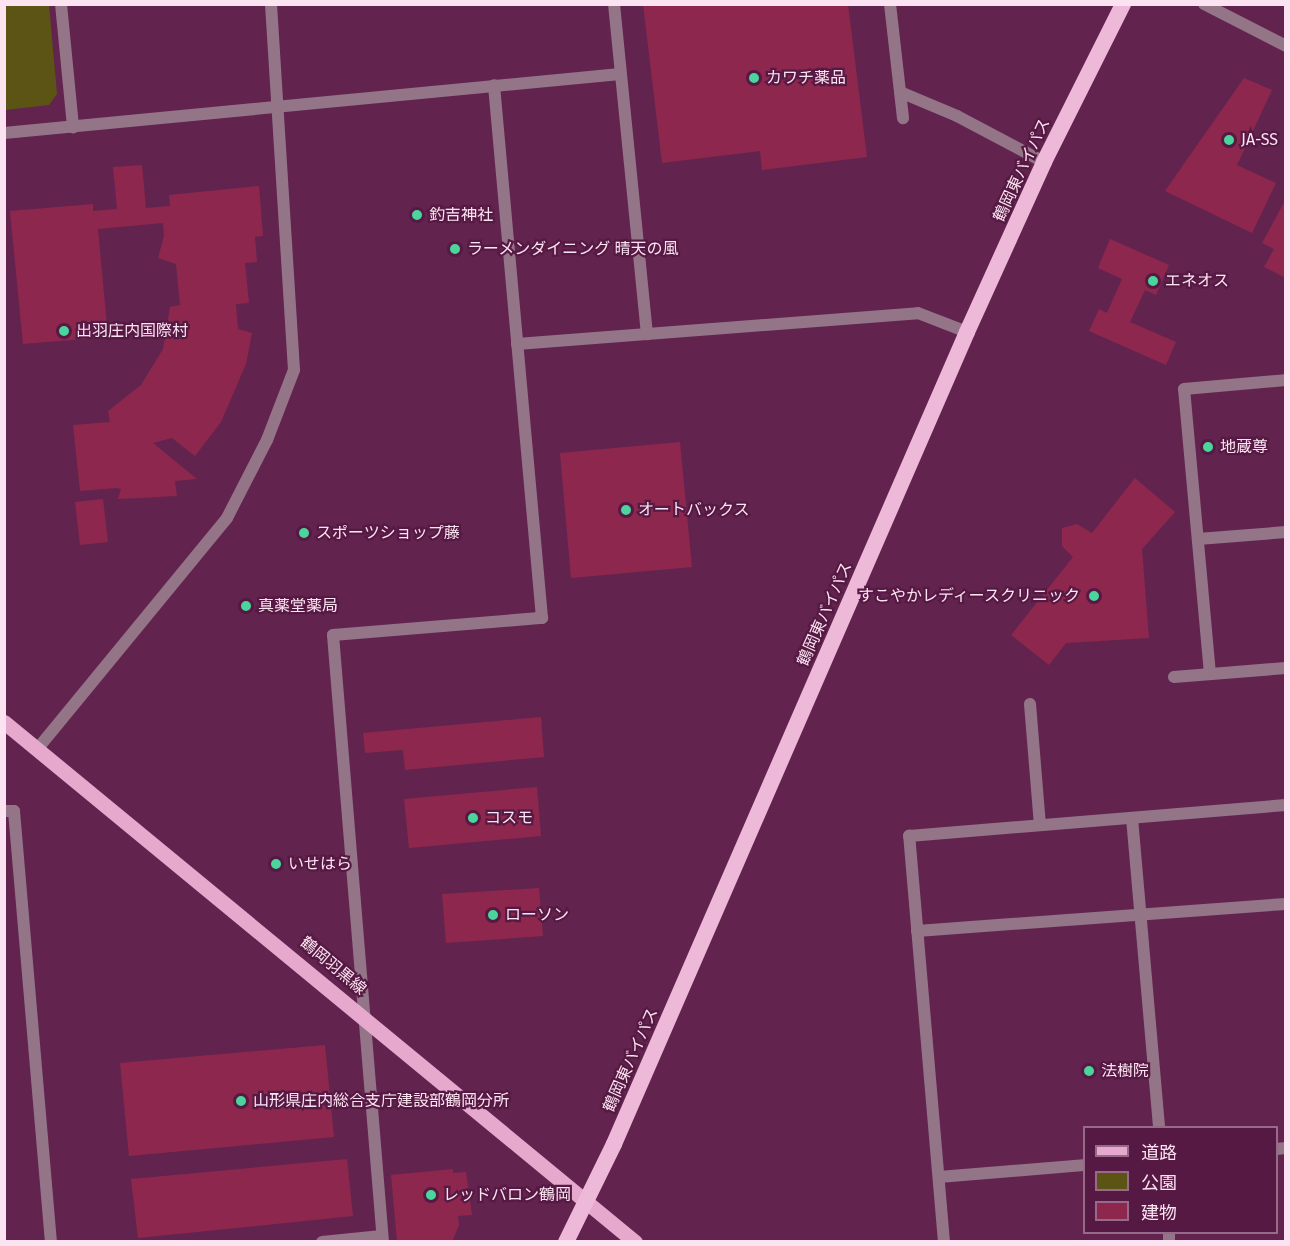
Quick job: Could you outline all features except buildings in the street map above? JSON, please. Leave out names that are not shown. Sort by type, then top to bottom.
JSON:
[{"type":"highway","name":"鶴岡東バイパス","points":[[566,1242],[614,1144],[967,332],[1044,162],[1123,4]]},
{"type":"main road","name":"鶴岡羽黒線","points":[[4,722],[39,747],[635,1242]]},
{"type":"street","points":[[61,4],[73,127]]},
{"type":"street","points":[[39,747],[227,518],[267,440],[294,370],[280,104],[271,4]]},
{"type":"street","points":[[614,4],[647,334]]},
{"type":"street","points":[[890,4],[903,118]]},
{"type":"street","points":[[1204,4],[1286,46]]},
{"type":"street","points":[[4,133],[280,104],[620,74]]},
{"type":"street","points":[[322,1242],[382,1239],[333,635],[542,618],[494,85]]},
{"type":"street","points":[[900,92],[957,116],[1044,162]]},
{"type":"street","points":[[517,344],[918,313],[967,332]]},
{"type":"street","points":[[1210,674],[1184,389],[1286,380]]},
{"type":"street","points":[[1198,539],[1286,532]]},
{"type":"street","points":[[1174,677],[1286,668]]},
{"type":"street","points":[[1030,704],[1040,825]]},
{"type":"street","points":[[945,1242],[909,836],[1286,805]]},
{"type":"street","points":[[4,811],[14,811],[51,1242]]},
{"type":"street","points":[[1132,818],[1160,1126]]},
{"type":"street","points":[[917,931],[1286,904]]},
{"type":"street","points":[[939,1177],[1083,1165]]},
{"type":"green space","points":[[5,4],[49,5],[57,94],[49,105],[5,110]]},
{"type":"place","name":"カワチ薬品","points":[[754,78]]},
{"type":"place","name":"JA-SS","points":[[1229,140]]},
{"type":"place","name":"釣吉神社","points":[[417,215]]},
{"type":"place","name":"ラーメンダイニング 晴天の風","points":[[455,249]]},
{"type":"place","name":"エネオス","points":[[1153,281]]},
{"type":"place","name":"出羽庄内国際村","points":[[64,331]]},
{"type":"place","name":"地蔵尊","points":[[1208,447]]},
{"type":"place","name":"オートバックス","points":[[626,510]]},
{"type":"place","name":"スポーツショップ藤","points":[[304,533]]},
{"type":"place","name":"すこやかレディースクリニック","points":[[1094,596]]},
{"type":"place","name":"真薬堂薬局","points":[[246,606]]},
{"type":"place","name":"コスモ","points":[[473,818]]},
{"type":"place","name":"いせはら","points":[[276,864]]},
{"type":"place","name":"ローソン","points":[[493,915]]},
{"type":"place","name":"法樹院","points":[[1089,1071]]},
{"type":"place","name":"山形県庄内総合支庁建設部鶴岡分所","points":[[241,1101]]},
{"type":"place","name":"レッドバロン鶴岡","points":[[431,1195]]}]
